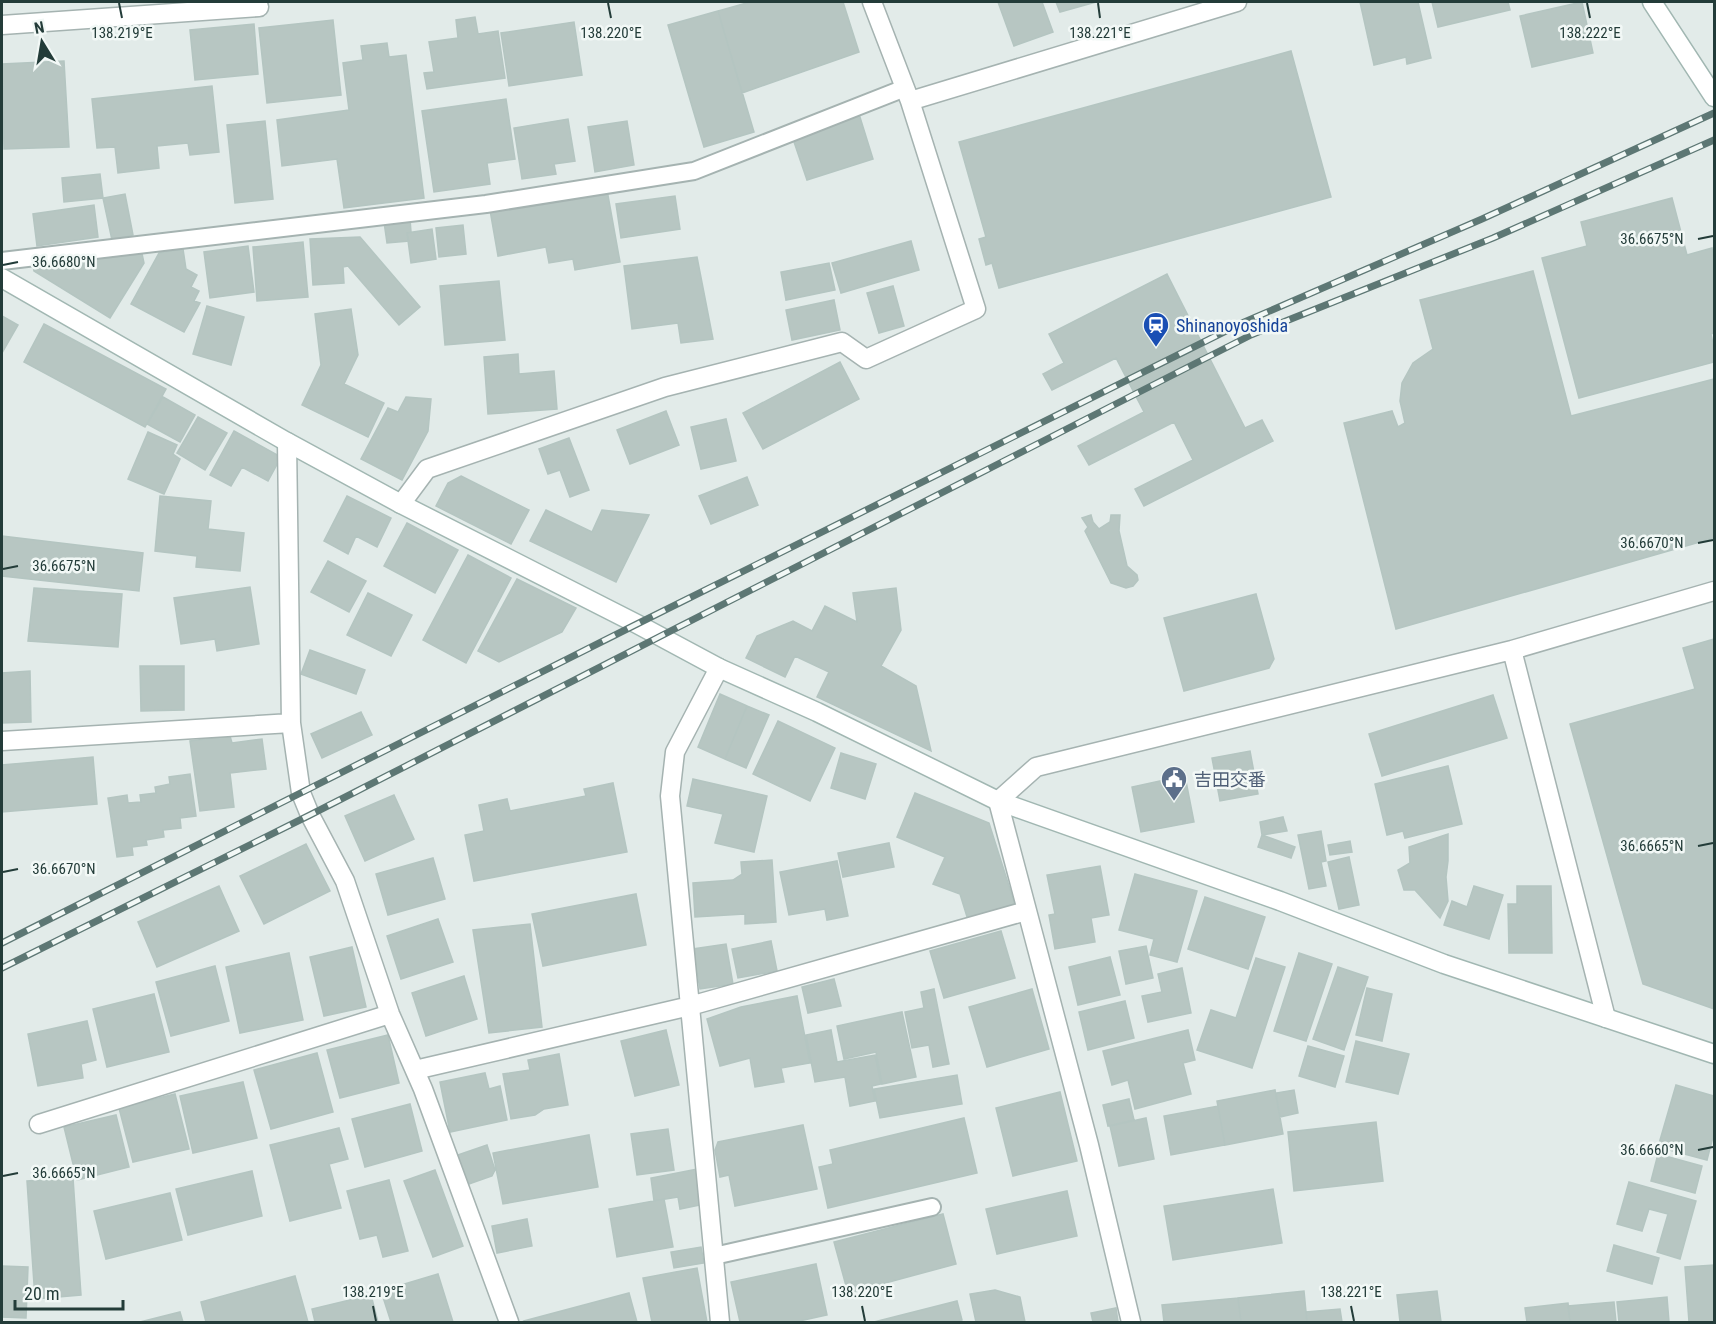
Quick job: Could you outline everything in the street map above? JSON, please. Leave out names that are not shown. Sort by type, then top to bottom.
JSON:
[{"type":"street","points":[[401,504],[427,469],[665,387],[842,342],[866,359],[976,309],[908,95],[872,2]]},
{"type":"street","points":[[908,95],[1237,2]]},
{"type":"street","points":[[1652,2],[1714,97]]},
{"type":"street","points":[[2,25],[259,7]]},
{"type":"street","points":[[2,278],[287,442],[401,504],[719,668],[817,712],[998,801],[1280,901],[1444,964],[1714,1054]]},
{"type":"street","points":[[287,442],[291,723],[301,793],[345,881],[390,1014],[415,1070],[509,1323]]},
{"type":"street","points":[[998,801],[1036,767],[1512,650],[1714,591]]},
{"type":"street","points":[[1512,650],[1606,1018]]},
{"type":"street","points":[[719,668],[675,752],[670,796],[720,1323]]},
{"type":"street","points":[[2,741],[291,723]]},
{"type":"street","points":[[998,801],[1089,1145],[1131,1323]]},
{"type":"street","points":[[415,1070],[690,1006],[1026,911]]},
{"type":"street","points":[[39,1124],[390,1014]]},
{"type":"lane","points":[[2,261],[486,204],[694,171],[908,95]]},
{"type":"lane","points":[[714,1256],[932,1207]]},
{"type":"building","points":[[750,2],[843,2],[859,52],[742,93],[718,11]]},
{"type":"building","points":[[998,2],[1042,2],[1053,32],[1014,46]]},
{"type":"building","points":[[1056,2],[1096,2],[1060,12]]},
{"type":"building","points":[[1360,2],[1418,2],[1431,58],[1407,64],[1406,57],[1374,65]]},
{"type":"building","points":[[1432,2],[1508,2],[1510,10],[1438,27]]},
{"type":"building","points":[[1582,2],[1593,53],[1532,67],[1520,16]]},
{"type":"building","points":[[718,11],[754,132],[704,147],[668,25]]},
{"type":"building","points":[[475,17],[478,34],[498,31],[505,78],[427,89],[424,73],[434,72],[429,42],[458,38],[456,20]]},
{"type":"building","points":[[333,20],[341,95],[267,103],[259,28]]},
{"type":"building","points":[[574,22],[582,75],[509,86],[501,33]]},
{"type":"building","points":[[254,24],[258,74],[195,80],[190,30]]},
{"type":"building","points":[[387,43],[389,57],[406,55],[424,198],[344,208],[337,159],[282,166],[277,120],[349,110],[343,63],[363,60],[361,46]]},
{"type":"building","points":[[1291,51],[1331,197],[999,288],[992,263],[986,265],[979,239],[986,237],[959,142]]},
{"type":"building","points":[[64,61],[69,147],[4,149],[2,64]]},
{"type":"building","points":[[212,86],[219,152],[190,155],[188,143],[157,146],[159,168],[118,173],[115,147],[97,148],[92,99]]},
{"type":"building","points":[[506,99],[515,159],[487,163],[490,184],[434,192],[422,111]]},
{"type":"building","points":[[859,114],[873,159],[807,180],[792,136]]},
{"type":"building","points":[[568,119],[575,161],[554,164],[556,174],[522,179],[514,128]]},
{"type":"building","points":[[265,121],[273,199],[235,203],[227,125]]},
{"type":"building","points":[[627,121],[634,165],[595,172],[588,127]]},
{"type":"building","points":[[100,174],[103,198],[64,202],[62,178]]},
{"type":"building","points":[[607,190],[620,262],[575,270],[573,259],[549,263],[546,247],[498,256],[490,210]]},
{"type":"building","points":[[125,194],[133,235],[112,240],[103,198]]},
{"type":"building","points":[[675,196],[680,229],[621,238],[616,204]]},
{"type":"building","points":[[1672,198],[1687,255],[1712,248],[1714,333],[1711,334],[1714,362],[1579,398],[1542,258],[1587,246],[1581,222]]},
{"type":"building","points":[[94,205],[98,237],[37,246],[33,214]]},
{"type":"building","points":[[410,219],[411,232],[407,233],[409,241],[387,243],[384,222]]},
{"type":"building","points":[[463,225],[466,254],[439,257],[436,228]]},
{"type":"building","points":[[432,229],[436,259],[411,263],[407,233]]},
{"type":"building","points":[[360,237],[420,307],[399,325],[348,266],[343,267],[344,283],[313,285],[310,239]]},
{"type":"building","points":[[911,241],[919,270],[841,293],[832,263]]},
{"type":"building","points":[[303,242],[308,297],[257,301],[253,247]]},
{"type":"building","points":[[248,246],[254,292],[210,298],[204,252]]},
{"type":"building","points":[[141,249],[144,263],[110,318],[34,271],[33,266],[67,260],[80,267],[84,259]]},
{"type":"building","points":[[183,249],[186,269],[197,275],[191,287],[199,291],[194,301],[200,303],[184,332],[131,304],[159,253]]},
{"type":"building","points":[[697,257],[713,339],[681,343],[678,323],[632,329],[624,266]]},
{"type":"building","points":[[829,263],[835,290],[786,300],[781,272]]},
{"type":"building","points":[[1533,271],[1571,416],[1714,379],[1714,538],[1396,629],[1344,423],[1392,411],[1398,427],[1405,423],[1400,401],[1402,383],[1413,363],[1433,349],[1420,300]]},
{"type":"building","points":[[1167,274],[1245,428],[1262,420],[1273,441],[1144,506],[1135,489],[1193,460],[1174,422],[1089,465],[1078,446],[1144,412],[1116,358],[1052,390],[1043,374],[1064,363],[1049,334]]},
{"type":"building","points":[[499,281],[505,340],[445,345],[440,286]]},
{"type":"building","points":[[893,286],[904,326],[879,333],[867,293]]},
{"type":"building","points":[[834,300],[840,330],[792,340],[786,310]]},
{"type":"building","points":[[207,306],[244,317],[231,365],[193,354]]},
{"type":"building","points":[[351,309],[358,355],[344,384],[384,403],[368,437],[302,405],[321,365],[315,314]]},
{"type":"building","points":[[2,316],[18,325],[2,353]]},
{"type":"building","points":[[44,324],[166,389],[145,427],[24,362]]},
{"type":"building","points":[[518,354],[519,374],[554,371],[557,409],[488,414],[484,357]]},
{"type":"building","points":[[840,362],[859,399],[763,449],[743,413]]},
{"type":"building","points":[[163,397],[195,415],[180,442],[147,424]]},
{"type":"building","points":[[406,397],[431,399],[428,431],[402,480],[361,459],[388,408],[398,412]]},
{"type":"building","points":[[666,411],[679,445],[630,464],[617,430]]},
{"type":"building","points":[[198,417],[227,433],[205,470],[177,453]]},
{"type":"building","points":[[726,419],[736,461],[701,469],[691,427]]},
{"type":"building","points":[[234,431],[281,457],[268,481],[242,467],[231,486],[210,475]]},
{"type":"building","points":[[148,432],[177,445],[173,454],[180,459],[164,494],[128,479]]},
{"type":"building","points":[[569,438],[589,490],[570,497],[560,470],[548,474],[539,449]]},
{"type":"building","points":[[461,476],[529,510],[511,544],[436,506],[448,483]]},
{"type":"building","points":[[747,477],[758,505],[711,524],[699,496]]},
{"type":"building","points":[[160,496],[211,501],[208,529],[244,533],[240,571],[196,567],[197,556],[155,551]]},
{"type":"building","points":[[347,496],[391,518],[377,547],[356,536],[348,554],[324,541]]},
{"type":"building","points":[[546,510],[592,532],[602,510],[649,515],[616,582],[530,541]]},
{"type":"building","points":[[1091,515],[1099,529],[1110,522],[1111,515],[1120,515],[1119,531],[1127,566],[1137,575],[1138,580],[1133,586],[1126,588],[1111,583],[1085,531],[1088,527],[1082,518]]},
{"type":"building","points":[[407,523],[458,550],[435,593],[384,566]]},
{"type":"building","points":[[2,536],[143,553],[139,591],[2,576]]},
{"type":"building","points":[[468,555],[511,578],[466,663],[423,640]]},
{"type":"building","points":[[328,561],[366,581],[349,612],[311,592]]},
{"type":"building","points":[[517,579],[576,608],[562,632],[499,662],[478,651]]},
{"type":"building","points":[[250,587],[259,644],[217,651],[215,639],[181,644],[174,598]]},
{"type":"building","points":[[34,588],[122,594],[118,647],[28,641]]},
{"type":"building","points":[[896,588],[901,630],[881,666],[916,686],[931,751],[817,697],[829,672],[795,656],[785,677],[746,658],[757,636],[793,621],[812,631],[825,606],[857,622],[853,593]]},
{"type":"building","points":[[368,593],[412,615],[391,656],[347,635]]},
{"type":"building","points":[[1256,594],[1274,659],[1269,668],[1184,691],[1164,618]]},
{"type":"building","points":[[1714,639],[1714,1009],[1643,984],[1570,724],[1695,689],[1683,648]]},
{"type":"building","points":[[310,650],[365,670],[356,694],[301,674]]},
{"type":"building","points":[[140,666],[184,666],[184,710],[141,711]]},
{"type":"building","points":[[30,671],[31,722],[2,723],[2,673]]},
{"type":"building","points":[[720,694],[747,706],[725,759],[698,747]]},
{"type":"building","points":[[1493,695],[1507,738],[1382,776],[1369,734]]},
{"type":"building","points":[[747,706],[769,715],[746,768],[725,759]]},
{"type":"building","points":[[361,712],[372,735],[322,758],[311,734]]},
{"type":"building","points":[[778,721],[835,748],[810,801],[753,774]]},
{"type":"building","points":[[230,736],[232,743],[262,739],[266,769],[230,773],[234,807],[200,811],[190,741]]},
{"type":"building","points":[[1250,751],[1258,794],[1220,801],[1212,758]]},
{"type":"building","points":[[841,753],[876,764],[865,799],[831,788]]},
{"type":"building","points":[[93,757],[97,804],[2,812],[2,765]]},
{"type":"building","points":[[1448,766],[1462,824],[1405,838],[1403,831],[1387,835],[1375,784]]},
{"type":"building","points":[[1184,771],[1194,822],[1141,832],[1132,787],[1169,779],[1168,774]]},
{"type":"building","points":[[190,774],[196,816],[180,818],[181,828],[163,830],[164,837],[146,840],[147,845],[132,847],[133,855],[117,857],[108,798],[127,795],[128,803],[141,802],[140,795],[156,793],[155,787],[170,784],[169,777]]},
{"type":"building","points":[[693,779],[767,796],[754,852],[715,843],[723,814],[687,806]]},
{"type":"building","points":[[613,783],[627,852],[474,881],[465,835],[484,831],[479,805],[507,799],[510,811],[586,796],[584,789]]},
{"type":"building","points":[[915,793],[989,823],[1015,905],[968,920],[960,894],[933,884],[945,857],[897,837]]},
{"type":"building","points":[[394,795],[414,839],[365,861],[345,816]]},
{"type":"building","points":[[1283,817],[1287,831],[1262,835],[1260,822]]},
{"type":"building","points":[[1321,831],[1326,861],[1321,862],[1326,886],[1309,889],[1298,835]]},
{"type":"building","points":[[1448,834],[1446,877],[1448,901],[1440,918],[1415,890],[1404,890],[1398,870],[1410,863],[1409,847]]},
{"type":"building","points":[[1262,835],[1295,847],[1291,858],[1258,847]]},
{"type":"building","points":[[1350,841],[1352,852],[1330,855],[1328,845]]},
{"type":"building","points":[[889,843],[894,867],[843,877],[838,853]]},
{"type":"building","points":[[306,844],[330,891],[264,924],[240,876]]},
{"type":"building","points":[[1349,857],[1359,905],[1339,909],[1328,862]]},
{"type":"building","points":[[433,858],[445,899],[388,915],[376,874]]},
{"type":"building","points":[[772,860],[776,922],[745,924],[745,914],[695,917],[693,883],[733,880],[742,874],[741,862]]},
{"type":"building","points":[[837,861],[848,916],[827,920],[825,909],[789,915],[780,872]]},
{"type":"building","points":[[1100,866],[1109,915],[1091,918],[1095,942],[1055,949],[1049,915],[1055,914],[1047,875]]},
{"type":"building","points":[[1135,874],[1197,891],[1177,962],[1150,955],[1154,939],[1119,930]]},
{"type":"building","points":[[219,886],[239,931],[157,967],[138,922]]},
{"type":"building","points":[[1474,886],[1503,895],[1489,939],[1444,925],[1452,901],[1467,907]]},
{"type":"building","points":[[1517,886],[1551,886],[1552,953],[1509,953],[1508,904],[1517,904]]},
{"type":"building","points":[[636,894],[646,945],[543,966],[532,914]]},
{"type":"building","points":[[1205,897],[1265,917],[1248,969],[1188,949]]},
{"type":"building","points":[[438,919],[453,962],[401,979],[387,936]]},
{"type":"building","points":[[530,924],[542,1027],[489,1033],[473,930]]},
{"type":"building","points":[[1001,931],[1015,978],[944,998],[930,951]]},
{"type":"building","points":[[771,941],[777,971],[738,978],[732,949]]},
{"type":"building","points":[[726,944],[733,984],[700,989],[693,949]]},
{"type":"building","points":[[1146,946],[1153,978],[1126,984],[1119,951]]},
{"type":"building","points":[[352,947],[366,1007],[324,1016],[310,957]]},
{"type":"building","points":[[289,953],[303,1020],[240,1033],[226,967]]},
{"type":"building","points":[[1299,953],[1332,964],[1306,1041],[1274,1031]]},
{"type":"building","points":[[1110,957],[1120,995],[1078,1005],[1069,967]]},
{"type":"building","points":[[1256,958],[1285,967],[1252,1068],[1197,1050],[1211,1010],[1236,1018]]},
{"type":"building","points":[[215,966],[229,1021],[171,1036],[156,982]]},
{"type":"building","points":[[1338,967],[1368,977],[1344,1050],[1313,1039]]},
{"type":"building","points":[[1182,968],[1191,1013],[1148,1022],[1142,996],[1162,992],[1158,974]]},
{"type":"building","points":[[464,976],[477,1019],[426,1036],[412,993]]},
{"type":"building","points":[[834,979],[841,1006],[808,1013],[802,987]]},
{"type":"building","points":[[1367,988],[1392,994],[1382,1041],[1356,1035]]},
{"type":"building","points":[[934,989],[949,1064],[933,1067],[929,1045],[912,1048],[905,1012],[924,1008],[921,992]]},
{"type":"building","points":[[1032,989],[1049,1049],[987,1067],[969,1007]]},
{"type":"building","points":[[154,994],[169,1052],[107,1067],[93,1009]]},
{"type":"building","points":[[797,996],[810,1063],[781,1068],[784,1082],[755,1087],[750,1058],[720,1066],[707,1019],[741,1007]]},
{"type":"building","points":[[1125,1001],[1134,1038],[1088,1050],[1079,1012]]},
{"type":"building","points":[[902,1012],[916,1077],[882,1084],[876,1052],[844,1059],[837,1026]]},
{"type":"building","points":[[87,1021],[96,1060],[81,1064],[83,1078],[38,1086],[28,1034]]},
{"type":"building","points":[[666,1030],[679,1085],[635,1096],[621,1041]]},
{"type":"building","points":[[831,1030],[837,1062],[875,1055],[881,1084],[872,1086],[875,1101],[850,1106],[845,1077],[815,1082],[806,1035]]},
{"type":"building","points":[[1188,1030],[1195,1060],[1183,1063],[1191,1094],[1135,1109],[1128,1080],[1112,1085],[1103,1051]]},
{"type":"building","points":[[388,1035],[399,1083],[340,1098],[327,1050]]},
{"type":"building","points":[[1356,1041],[1409,1054],[1398,1094],[1346,1082]]},
{"type":"building","points":[[1308,1046],[1344,1056],[1335,1087],[1299,1076]]},
{"type":"building","points":[[317,1053],[333,1112],[271,1129],[254,1070]]},
{"type":"building","points":[[559,1054],[568,1105],[544,1109],[535,1115],[511,1119],[503,1074],[530,1070],[528,1060]]},
{"type":"building","points":[[485,1073],[489,1089],[500,1086],[507,1120],[450,1132],[440,1082]]},
{"type":"building","points":[[957,1075],[962,1104],[880,1118],[874,1089]]},
{"type":"building","points":[[243,1082],[257,1138],[193,1153],[180,1096]]},
{"type":"building","points":[[1676,1085],[1714,1096],[1714,1133],[1707,1160],[1658,1147]]},
{"type":"building","points":[[1275,1090],[1283,1134],[1225,1145],[1217,1101]]},
{"type":"building","points":[[1294,1090],[1298,1113],[1280,1117],[1276,1093]]},
{"type":"building","points":[[1060,1092],[1077,1161],[1013,1176],[996,1108]]},
{"type":"building","points":[[175,1094],[189,1149],[133,1162],[119,1108]]},
{"type":"building","points":[[1129,1099],[1134,1120],[1108,1126],[1103,1105]]},
{"type":"building","points":[[410,1104],[422,1151],[365,1167],[352,1119]]},
{"type":"building","points":[[1218,1106],[1225,1145],[1171,1155],[1164,1116]]},
{"type":"building","points":[[116,1115],[129,1167],[77,1180],[64,1127]]},
{"type":"building","points":[[964,1118],[977,1173],[828,1208],[819,1167],[833,1164],[830,1150]]},
{"type":"building","points":[[1146,1118],[1154,1159],[1119,1166],[1110,1126]]},
{"type":"building","points":[[1376,1122],[1383,1181],[1294,1191],[1288,1132]]},
{"type":"building","points":[[803,1125],[817,1189],[735,1206],[729,1175],[720,1177],[715,1150],[718,1142]]},
{"type":"building","points":[[339,1128],[348,1159],[329,1164],[341,1208],[290,1221],[270,1145]]},
{"type":"building","points":[[668,1129],[674,1170],[637,1175],[631,1134]]},
{"type":"building","points":[[589,1135],[598,1187],[503,1204],[493,1153]]},
{"type":"building","points":[[487,1145],[495,1170],[492,1176],[466,1185],[455,1156]]},
{"type":"building","points":[[1658,1154],[1702,1166],[1695,1193],[1651,1181]]},
{"type":"building","points":[[698,1169],[705,1204],[680,1209],[678,1197],[654,1201],[651,1178]]},
{"type":"building","points":[[435,1170],[463,1246],[433,1257],[404,1181]]},
{"type":"building","points":[[252,1171],[262,1216],[188,1235],[176,1189]]},
{"type":"building","points":[[73,1178],[81,1295],[35,1299],[27,1181]]},
{"type":"building","points":[[389,1180],[408,1251],[383,1257],[377,1235],[360,1239],[347,1191]]},
{"type":"building","points":[[1629,1182],[1696,1201],[1680,1259],[1657,1252],[1668,1214],[1649,1209],[1642,1231],[1617,1224]]},
{"type":"building","points":[[1273,1189],[1282,1243],[1173,1260],[1164,1206]]},
{"type":"building","points":[[1067,1191],[1077,1236],[997,1254],[986,1209]]},
{"type":"building","points":[[170,1193],[182,1240],[106,1259],[94,1211]]},
{"type":"building","points":[[664,1199],[673,1247],[617,1257],[609,1209]]},
{"type":"building","points":[[943,1214],[956,1264],[848,1293],[834,1242]]},
{"type":"building","points":[[527,1219],[532,1246],[497,1253],[492,1226]]},
{"type":"building","points":[[1614,1245],[1659,1258],[1652,1284],[1607,1271]]},
{"type":"building","points":[[701,1247],[704,1263],[674,1268],[671,1252]]},
{"type":"building","points":[[816,1264],[827,1315],[795,1322],[740,1322],[731,1282]]},
{"type":"building","points":[[1714,1265],[1714,1322],[1689,1322],[1685,1267]]},
{"type":"building","points":[[2,1266],[28,1267],[26,1318],[2,1317]]},
{"type":"building","points":[[697,1268],[707,1322],[652,1322],[643,1278]]},
{"type":"building","points":[[438,1274],[453,1322],[391,1322],[381,1291]]},
{"type":"building","points":[[295,1276],[308,1322],[206,1322],[201,1302]]},
{"type":"building","points":[[995,1290],[1020,1297],[1025,1322],[976,1322],[970,1294]]},
{"type":"building","points":[[1304,1291],[1307,1322],[1241,1322],[1238,1298]]},
{"type":"building","points":[[1437,1291],[1441,1322],[1400,1322],[1397,1295]]},
{"type":"building","points":[[629,1293],[637,1322],[524,1321]]},
{"type":"building","points":[[371,1295],[378,1322],[315,1322],[312,1309]]},
{"type":"building","points":[[1667,1297],[1669,1322],[1619,1322],[1617,1302]]},
{"type":"building","points":[[1238,1298],[1241,1322],[1164,1322],[1162,1305]]},
{"type":"building","points":[[957,1301],[962,1320],[959,1321],[874,1322]]},
{"type":"building","points":[[1614,1302],[1616,1322],[1570,1322],[1568,1306]]},
{"type":"building","points":[[1568,1303],[1570,1322],[1527,1322],[1525,1308]]},
{"type":"building","points":[[1116,1308],[1118,1322],[1093,1322],[1091,1313]]},
{"type":"building","points":[[1340,1309],[1342,1322],[1307,1322],[1306,1312]]},
{"type":"building","points":[[180,1312],[183,1322],[140,1322]]},
{"type":"railway","points":[[2,943],[1242,323],[1482,219],[1714,113]]},
{"type":"railway","points":[[2,968],[310,815],[1251,335],[1493,238],[1714,140]]},
{"type":"place","name":"Shinanoyoshida","points":[[1156,348]]},
{"type":"place","name":"吉田交番","points":[[1174,802]]}]
